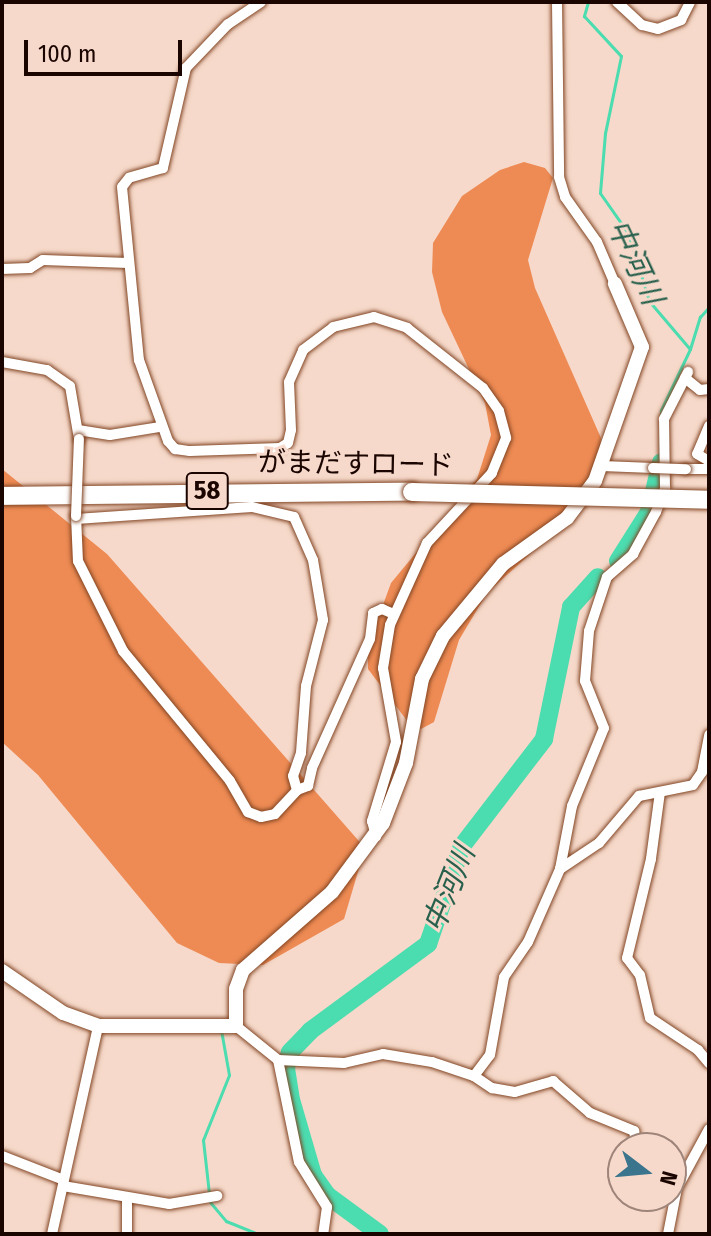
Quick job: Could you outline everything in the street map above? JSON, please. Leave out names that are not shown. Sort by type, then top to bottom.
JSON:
[{"type":"highway","name":"がまだすロード","points":[[2,496],[412,492],[709,500]]},
{"type":"street","points":[[261,2],[228,24],[186,68],[163,168],[129,178],[122,187],[139,360],[160,427],[175,449],[280,448],[288,443],[291,430],[289,382],[303,350],[315,337],[358,319],[374,317],[407,328],[483,388],[499,411],[506,438],[503,453],[492,473],[434,532],[394,614],[383,668],[396,742],[372,821],[376,836]]},
{"type":"street","points":[[236,1026],[236,989],[243,970],[312,912],[376,836],[406,763],[430,657],[503,564],[583,501],[602,466],[642,347],[597,242],[565,197],[559,177],[557,2]]},
{"type":"street","points":[[617,2],[642,25],[658,29],[681,20],[690,2]]},
{"type":"street","points":[[2,269],[30,268],[43,260],[128,263]]},
{"type":"street","points":[[2,362],[60,376],[74,394],[79,434],[78,561],[123,651],[230,781],[248,812],[261,817],[275,814],[297,790],[306,789],[312,768],[370,639],[373,613],[382,609],[394,614]]},
{"type":"street","points":[[474,1076],[490,1055],[504,977],[528,942],[560,869],[572,806],[604,728],[587,688],[586,653],[594,612],[610,567],[633,554],[665,488],[664,419],[687,375],[700,390],[709,389]]},
{"type":"street","points":[[709,426],[697,454],[709,461]]},
{"type":"street","points":[[79,434],[110,435],[160,427]]},
{"type":"street","points":[[602,466],[709,469]]},
{"type":"street","points":[[76,518],[252,507],[294,517],[313,560],[323,620],[306,686],[301,753],[293,776],[297,790]]},
{"type":"street","points":[[560,869],[599,843],[639,796],[698,780],[709,735]]},
{"type":"street","points":[[660,792],[651,859],[627,958],[640,975],[650,1018],[698,1050],[709,1063]]},
{"type":"street","points":[[2,971],[63,1013],[98,1026],[236,1026],[281,1059],[344,1063],[383,1054],[474,1076],[492,1088],[515,1092],[553,1081],[590,1113],[634,1132]]},
{"type":"street","points":[[52,1234],[98,1026]]},
{"type":"street","points":[[281,1059],[299,1162],[327,1207],[323,1234]]},
{"type":"street","points":[[687,1165],[709,1129]]},
{"type":"street","points":[[2,1156],[20,1167],[64,1183],[127,1200],[180,1204],[212,1197]]},
{"type":"street","points":[[127,1200],[127,1234]]},
{"type":"street","points":[[668,1234],[671,1212]]},
{"type":"shaded area","points":[[524,162],[545,168],[553,178],[528,260],[535,288],[601,438],[598,474],[585,504],[487,593],[459,640],[434,722],[421,729],[408,722],[368,669],[368,646],[391,583],[477,479],[491,435],[485,403],[442,312],[432,272],[433,243],[462,196],[500,170]]},
{"type":"shaded area","points":[[2,469],[107,554],[365,848],[344,919],[263,965],[219,963],[177,943],[38,775],[2,742]]},
{"type":"waterway","name":"中河川","points":[[588,2],[584,16],[621,56],[605,133],[600,193],[628,233],[649,301],[690,349],[661,410],[660,456]]},
{"type":"waterway","points":[[690,349],[700,317],[709,307]]},
{"type":"waterway","name":"中河川","points":[[618,561],[649,512],[661,462]]},
{"type":"waterway","name":"中河川","points":[[380,1234],[327,1195],[313,1175],[291,1100],[286,1068],[290,1052],[310,1031],[428,944],[462,846],[544,739],[571,607],[598,577]]},
{"type":"waterway","points":[[221,1030],[229,1075],[203,1140],[210,1202],[226,1221],[259,1234]]}]
